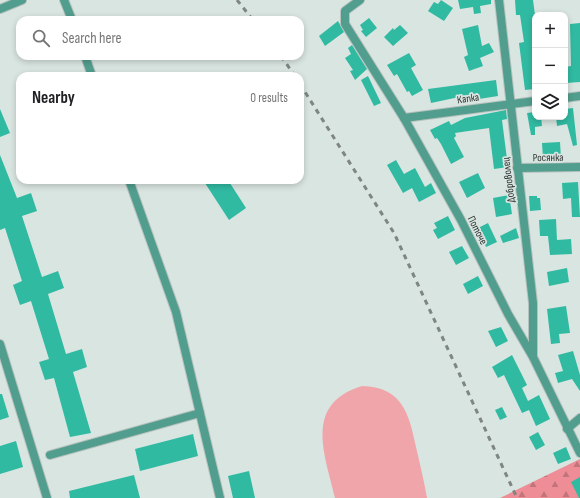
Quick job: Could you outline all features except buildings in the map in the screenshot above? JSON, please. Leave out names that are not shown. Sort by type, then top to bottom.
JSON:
[{"type":"street","points":[[0,9],[22,0]]},
{"type":"street","points":[[64,0],[70,16]]},
{"type":"street","name":"Поточе","points":[[360,0],[345,11],[345,24],[404,118],[461,220],[508,314],[533,357],[580,453]]},
{"type":"street","name":"Доброволец","points":[[499,0],[533,303],[533,357]]},
{"type":"street","points":[[86,60],[91,72]]},
{"type":"street","points":[[568,98],[580,96]]},
{"type":"street","name":"Капка","points":[[404,118],[532,101]]},
{"type":"street","name":"Росянка","points":[[517,168],[580,168]]},
{"type":"street","points":[[130,184],[176,312],[220,498]]},
{"type":"street","points":[[0,344],[47,498]]},
{"type":"street","points":[[50,455],[200,413]]},
{"type":"street","points":[[567,429],[580,418]]},
{"type":"shaded area","points":[[362,386],[386,391],[395,397],[401,404],[410,423],[427,498],[335,498],[324,448],[323,432],[325,418],[331,405],[343,394]]},
{"type":"green space","points":[[580,459],[580,498],[500,498]]},
{"type":"railway","points":[[237,0],[250,16]]},
{"type":"railway","points":[[284,60],[292,72]]},
{"type":"railway","points":[[304,90],[394,233],[517,498]]}]
